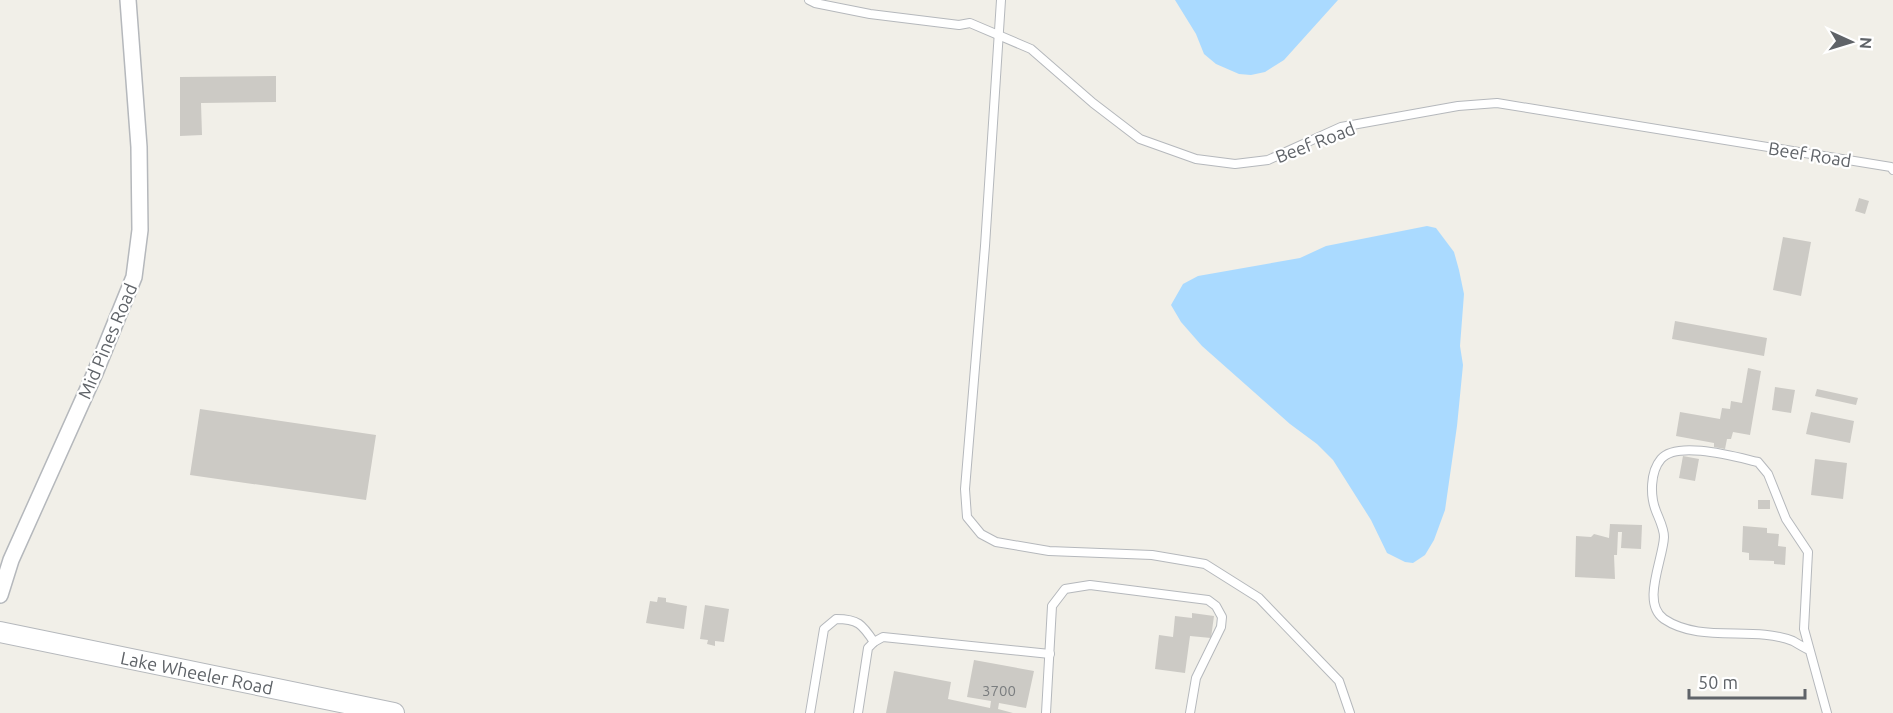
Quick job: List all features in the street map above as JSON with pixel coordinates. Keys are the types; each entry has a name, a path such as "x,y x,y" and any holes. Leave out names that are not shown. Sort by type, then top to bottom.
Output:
{"street":[{"name":"Mid Pines Road","path":"0,595 11,560 95,373 134,277 140,230 139,147 132,1"},
{"name":"Lake Wheeler Road","path":"0,632 394,713"}],"lane":[{"name":"Beef Road","path":"808,0 870,14 959,25 970,23 999,34 1030,49 1093,103 1140,139 1196,159 1235,164 1268,160 1341,128 1458,106 1497,103 1891,167 1893,170"},
{"path":"1001,0 985,246 965,489 967,517 981,534 996,543 1049,551 1152,555 1205,564 1259,598 1275,614 1339,681 1350,713"},
{"path":"1809,650 1792,641 1774,637 1679,627 1661,617 1653,600 1655,579 1663,552 1664,533 1654,508 1652,492 1654,472 1661,458 1674,451 1693,450 1758,462 1768,474 1786,519 1808,552 1804,629 1827,713"},
{"path":"1047,713 1052,606 1065,589 1090,585 1208,600 1216,606 1222,617 1221,627 1196,678 1190,713"},
{"path":"810,713 824,629 836,619 852,619 865,629 874,642"},
{"path":"858,713 868,648 883,637 1050,654"}],"water":[{"path":"1175,0 1338,0 1284,60 1265,72 1251,75 1239,74 1216,64 1204,54 1196,34"},
{"path":"1427,226 1436,228 1454,252 1459,270 1464,294 1460,346 1463,365 1445,510 1434,540 1425,555 1413,563 1405,562 1387,553 1371,520 1333,460 1202,346 1181,322 1171,305 1183,284 1198,276 1300,258 1326,246"}],"building":[{"path":"276,76 276,102 201,103 202,135 180,136 180,77"},
{"path":"1859,198 1869,201 1865,214 1855,211"},
{"path":"1783,237 1811,242 1801,296 1773,290"},
{"path":"1675,321 1767,338 1764,356 1672,339"},
{"path":"1748,368 1761,371 1750,435 1733,432 1731,439 1727,439 1725,449 1714,447 1714,443 1676,436 1680,412 1720,419 1722,408 1730,409 1731,401 1742,403"},
{"path":"1775,387 1795,390 1791,413 1772,410"},
{"path":"1817,389 1858,398 1856,405 1815,396"},
{"path":"200,409 376,435 366,500 190,475"},
{"path":"1811,412 1854,421 1850,443 1806,434"},
{"path":"1683,456 1699,459 1695,481 1679,478"},
{"path":"1815,459 1847,463 1843,499 1811,495"},
{"path":"1758,500 1770,500 1770,509 1758,509"},
{"path":"1610,524 1642,525 1641,549 1621,548 1622,532 1618,532 1617,555 1614,555 1615,579 1575,577 1576,536 1591,537 1594,534 1609,538"},
{"path":"1743,526 1767,528 1767,533 1779,534 1778,546 1786,547 1785,565 1774,564 1774,561 1749,560 1749,553 1742,552"},
{"path":"658,597 666,598 666,602 687,606 684,629 646,623 650,601 657,602"},
{"path":"705,605 729,609 724,642 715,641 715,646 707,644 708,640 700,639"},
{"path":"1192,613 1214,616 1211,638 1190,636 1185,673 1155,669 1159,635 1173,637 1175,616 1192,618"},
{"path":"974,660 1034,671 1026,708 999,703 998,709 1013,713 886,713 894,671 951,682 948,699 990,708 991,701 967,697"}]}
